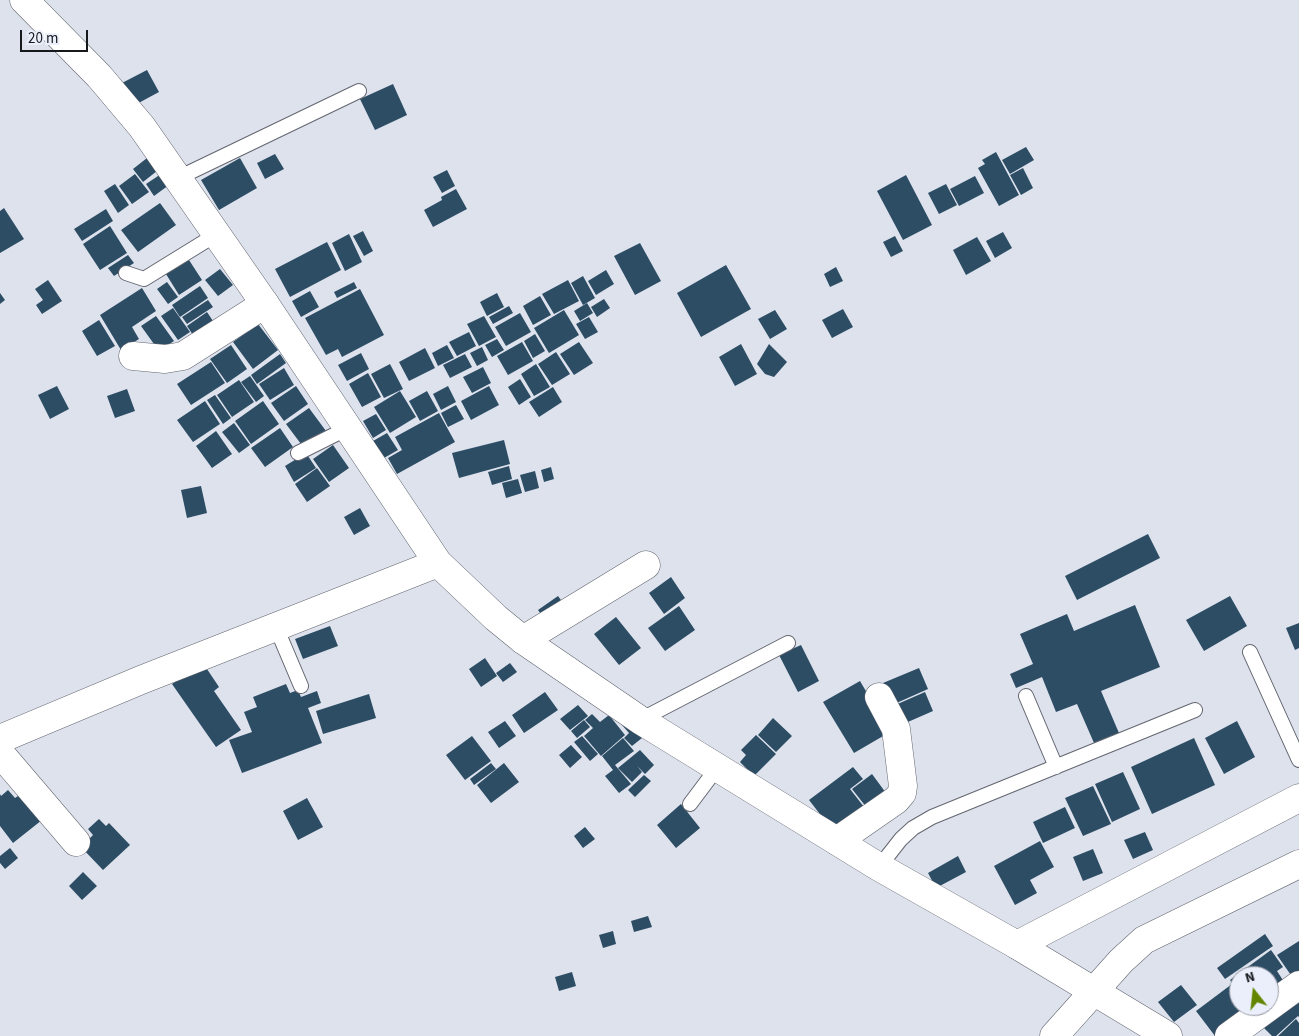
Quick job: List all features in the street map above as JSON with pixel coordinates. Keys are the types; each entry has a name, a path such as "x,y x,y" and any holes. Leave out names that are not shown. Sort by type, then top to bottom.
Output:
{"street":[{"path":"24,0 99,76 142,127 265,304 438,563 523,640 640,720 717,768 879,867 1018,945 1168,1036"},
{"path":"133,356 165,359 183,356 265,304"},
{"path":"0,739 141,680 438,563"},
{"path":"523,640 646,565"},
{"path":"837,841 896,800 902,793 903,786 896,729 879,697"},
{"path":"0,753 76,842"},
{"path":"1018,945 1299,798"},
{"path":"1054,1036 1121,961 1144,940 1299,864"},
{"path":"1229,1036 1299,985"}],"lane":[{"path":"178,178 359,91"},
{"path":"126,273 144,279 217,234"},
{"path":"298,453 348,428"},
{"path":"276,627 301,686"},
{"path":"640,720 788,643"},
{"path":"1250,652 1299,760"},
{"path":"1026,696 1056,767"},
{"path":"879,867 900,839 913,828 932,817 1195,710"},
{"path":"690,804 717,768"}],"building":[{"path":"147,70 159,92 133,106 122,83"},
{"path":"393,84 407,115 375,130 360,99"},
{"path":"1026,147 1034,160 1010,174 1002,160"},
{"path":"996,152 1019,195 999,206 978,168 985,164 982,160"},
{"path":"275,154 284,169 265,179 257,163"},
{"path":"147,158 157,171 143,182 133,169"},
{"path":"240,158 257,188 219,210 201,180"},
{"path":"1023,168 1033,188 1021,195 1010,175"},
{"path":"447,170 455,186 442,193 433,177"},
{"path":"135,174 149,192 132,204 119,186"},
{"path":"161,174 169,185 154,196 146,184"},
{"path":"906,175 932,225 903,240 877,191"},
{"path":"975,176 984,193 959,206 950,189"},
{"path":"115,184 129,205 118,213 104,191"},
{"path":"946,184 957,205 939,214 928,193"},
{"path":"456,189 467,209 433,227 424,210 442,200 441,197"},
{"path":"160,203 176,225 138,252 121,230"},
{"path":"4,208 24,239 0,253 0,211"},
{"path":"106,209 113,221 82,241 74,229"},
{"path":"110,226 127,253 100,270 83,244"},
{"path":"363,231 373,251 364,256 353,236"},
{"path":"1003,232 1012,248 995,258 986,241"},
{"path":"349,234 362,262 345,271 332,243"},
{"path":"895,236 903,251 891,257 883,242"},
{"path":"977,237 991,261 966,275 953,250"},
{"path":"327,242 341,270 290,297 275,269"},
{"path":"640,243 661,281 635,295 614,256"},
{"path":"128,255 134,263 114,276 108,268"},
{"path":"189,260 202,280 179,295 166,274"},
{"path":"726,265 751,309 701,337 677,293"},
{"path":"836,267 843,281 830,287 824,274"},
{"path":"220,269 233,285 218,296 205,280"},
{"path":"606,270 614,284 596,295 588,281"},
{"path":"583,276 595,298 583,305 571,283"},
{"path":"48,280 62,301 42,314 36,305 43,300 35,289"},
{"path":"568,280 579,301 554,314 542,294"},
{"path":"167,282 178,297 168,304 157,289"},
{"path":"354,282 357,288 337,298 334,292"},
{"path":"200,286 208,298 180,317 172,305"},
{"path":"142,288 156,311 132,327 139,339 121,350 100,315"},
{"path":"360,289 384,335 342,357 338,349 326,355 305,318"},
{"path":"310,291 319,307 301,317 292,301"},
{"path":"0,293 5,300 0,304"},
{"path":"497,293 504,307 487,316 480,302"},
{"path":"540,296 551,315 533,325 523,306"},
{"path":"604,299 610,308 597,317 591,307"},
{"path":"208,300 213,307 187,324 182,317"},
{"path":"587,303 593,313 580,321 574,311"},
{"path":"509,306 513,313 493,324 489,317"},
{"path":"173,308 190,332 178,340 161,316"},
{"path":"843,309 853,327 832,338 822,320"},
{"path":"564,310 579,335 549,353 534,328"},
{"path":"775,310 787,329 770,339 758,319"},
{"path":"207,312 215,324 195,338 187,326"},
{"path":"520,313 531,332 506,346 495,327"},
{"path":"156,316 174,341 159,351 141,326"},
{"path":"484,316 496,337 479,346 467,324"},
{"path":"589,317 598,332 585,339 576,324"},
{"path":"99,320 115,346 97,356 82,331"},
{"path":"258,324 278,350 253,369 233,342"},
{"path":"469,332 476,346 457,356 449,342"},
{"path":"535,334 545,351 533,358 524,341"},
{"path":"497,339 504,350 492,357 485,345"},
{"path":"522,342 533,361 508,375 497,356"},
{"path":"579,342 593,363 574,375 560,354"},
{"path":"741,344 757,374 735,386 719,357"},
{"path":"769,344 787,362 774,377 765,374 757,364"},
{"path":"231,345 247,369 227,383 210,359"},
{"path":"447,345 454,358 438,366 432,353"},
{"path":"482,347 488,360 477,366 470,353"},
{"path":"425,348 435,368 409,381 399,362"},
{"path":"556,352 570,374 552,385 538,364"},
{"path":"361,353 369,369 347,381 338,365"},
{"path":"280,354 286,363 257,384 251,375"},
{"path":"465,354 472,367 450,378 443,365"},
{"path":"211,362 225,383 191,405 177,384"},
{"path":"390,364 403,389 384,398 371,374"},
{"path":"536,364 550,387 534,396 521,374"},
{"path":"483,367 491,383 472,393 463,377"},
{"path":"284,368 294,385 270,400 259,384"},
{"path":"368,373 381,397 362,407 349,384"},
{"path":"250,376 264,396 256,402 241,382"},
{"path":"520,379 531,397 519,405 508,387"},
{"path":"239,380 254,402 232,417 217,395"},
{"path":"57,386 69,409 50,419 38,395"},
{"path":"296,386 308,404 284,421 271,403"},
{"path":"448,386 456,402 441,410 433,394"},
{"path":"489,386 499,405 471,420 461,401"},
{"path":"553,387 562,402 539,417 529,402"},
{"path":"127,389 135,411 115,418 107,396"},
{"path":"400,391 416,417 390,433 374,407"},
{"path":"427,391 438,411 420,421 409,401"},
{"path":"215,395 231,418 223,424 207,400"},
{"path":"205,401 220,424 193,442 177,420"},
{"path":"263,401 279,424 251,444 235,421"},
{"path":"456,405 464,419 448,427 441,413"},
{"path":"309,408 326,431 304,448 286,424"},
{"path":"439,413 455,442 397,474 388,458 402,450 395,437"},
{"path":"376,414 386,430 373,438 363,421"},
{"path":"234,423 250,445 239,453 222,432"},
{"path":"280,428 293,447 265,467 251,448"},
{"path":"216,431 232,454 212,468 196,446"},
{"path":"387,433 398,450 384,458 373,441"},
{"path":"504,440 510,464 459,478 452,453"},
{"path":"333,445 349,468 329,482 313,459"},
{"path":"306,453 316,468 294,482 285,466"},
{"path":"509,466 512,479 492,485 488,472"},
{"path":"551,467 554,479 544,482 541,470"},
{"path":"317,468 330,486 307,502 295,484"},
{"path":"535,471 539,488 525,492 520,475"},
{"path":"518,479 522,493 506,498 502,483"},
{"path":"201,486 207,513 187,518 181,490"},
{"path":"360,508 370,526 354,535 344,517"},
{"path":"1148,534 1160,558 1077,600 1065,576"},
{"path":"671,577 685,598 664,614 649,593"},
{"path":"558,596 566,607 545,620 538,610"},
{"path":"1230,596 1247,626 1204,651 1186,620"},
{"path":"1135,605 1160,667 1101,691 1119,733 1094,743 1077,704 1056,712 1042,677 1016,688 1010,674 1033,664 1020,634 1067,614 1074,631"},
{"path":"679,606 695,630 665,651 648,628"},
{"path":"616,617 641,648 619,665 594,634"},
{"path":"1299,623 1299,648 1295,650 1286,628"},
{"path":"330,626 338,646 303,659 295,639"},
{"path":"801,645 819,681 798,692 779,655"},
{"path":"485,658 497,676 481,687 469,669"},
{"path":"203,663 219,687 214,691 241,730 216,747 172,684"},
{"path":"510,663 517,672 503,682 496,673"},
{"path":"919,668 928,689 892,705 883,683"},
{"path":"860,681 890,732 854,753 823,702"},
{"path":"286,684 290,693 298,690 301,697 317,691 321,703 308,708 322,743 242,773 229,740 252,732 244,712 257,707 253,697"},
{"path":"545,692 558,710 524,733 512,715"},
{"path":"925,692 933,711 901,725 893,706"},
{"path":"369,694 376,718 323,734 316,711"},
{"path":"578,705 588,716 570,730 560,719"},
{"path":"620,712 642,738 632,746 624,738 629,733 614,716"},
{"path":"592,714 600,722 609,715 625,735 601,756 584,736 593,728 585,720"},
{"path":"773,718 792,736 776,752 758,735"},
{"path":"584,720 590,727 577,738 571,731"},
{"path":"505,721 516,736 499,748 488,732"},
{"path":"1237,721 1255,757 1224,774 1205,738"},
{"path":"756,735 776,754 754,776 740,762 746,755 741,750"},
{"path":"472,736 491,761 465,780 446,755"},
{"path":"582,736 598,754 590,761 574,742"},
{"path":"623,738 634,751 615,765 631,784 619,793 605,776 613,770 602,756"},
{"path":"1194,738 1215,785 1152,814 1131,767"},
{"path":"571,745 582,757 570,768 559,755"},
{"path":"640,750 654,765 645,774 637,766 642,772 632,782 618,768"},
{"path":"491,763 496,769 474,785 470,779"},
{"path":"504,763 519,782 491,803 477,785"},
{"path":"853,767 863,779 850,789 868,812 837,836 809,800"},
{"path":"1123,772 1140,809 1112,822 1095,784"},
{"path":"872,774 886,793 867,808 852,789"},
{"path":"644,775 651,781 635,797 628,790"},
{"path":"1093,786 1111,824 1083,836 1065,798"},
{"path":"8,790 15,798 21,794 42,820 13,843 0,826 0,794 1,796"},
{"path":"307,798 323,827 298,840 283,811"},
{"path":"681,804 700,828 676,848 657,825"},
{"path":"1065,807 1075,828 1043,843 1033,822"},
{"path":"99,819 106,826 109,823 130,845 103,870 81,847 93,835 88,829"},
{"path":"585,827 595,839 583,848 574,836"},
{"path":"1145,832 1153,850 1133,859 1124,840"},
{"path":"1040,841 1054,867 1030,880 1037,893 1015,905 994,866"},
{"path":"10,848 18,858 5,869 0,863 0,856"},
{"path":"1093,849 1103,873 1083,881 1073,857"},
{"path":"958,856 966,872 936,888 928,873"},
{"path":"83,872 97,886 82,900 69,886"},
{"path":"648,916 652,927 634,932 631,921"},
{"path":"613,931 616,944 603,948 599,935"},
{"path":"1265,934 1273,946 1244,966 1229,966 1229,976 1225,979 1217,968"},
{"path":"1299,941 1299,978 1295,981 1277,955"},
{"path":"1271,950 1283,967 1279,970 1279,966 1249,966"},
{"path":"572,972 576,986 559,991 555,977"},
{"path":"1279,974 1288,988 1279,994"},
{"path":"1181,985 1197,1005 1174,1022 1158,1002"},
{"path":"1229,986 1229,1016 1237,1016 1215,1036 1196,1011"},
{"path":"1299,995 1299,1017 1276,1036 1272,1036 1264,1028 1279,1016"},
{"path":"1296,1019 1299,1023 1299,1036 1278,1036"}]}
